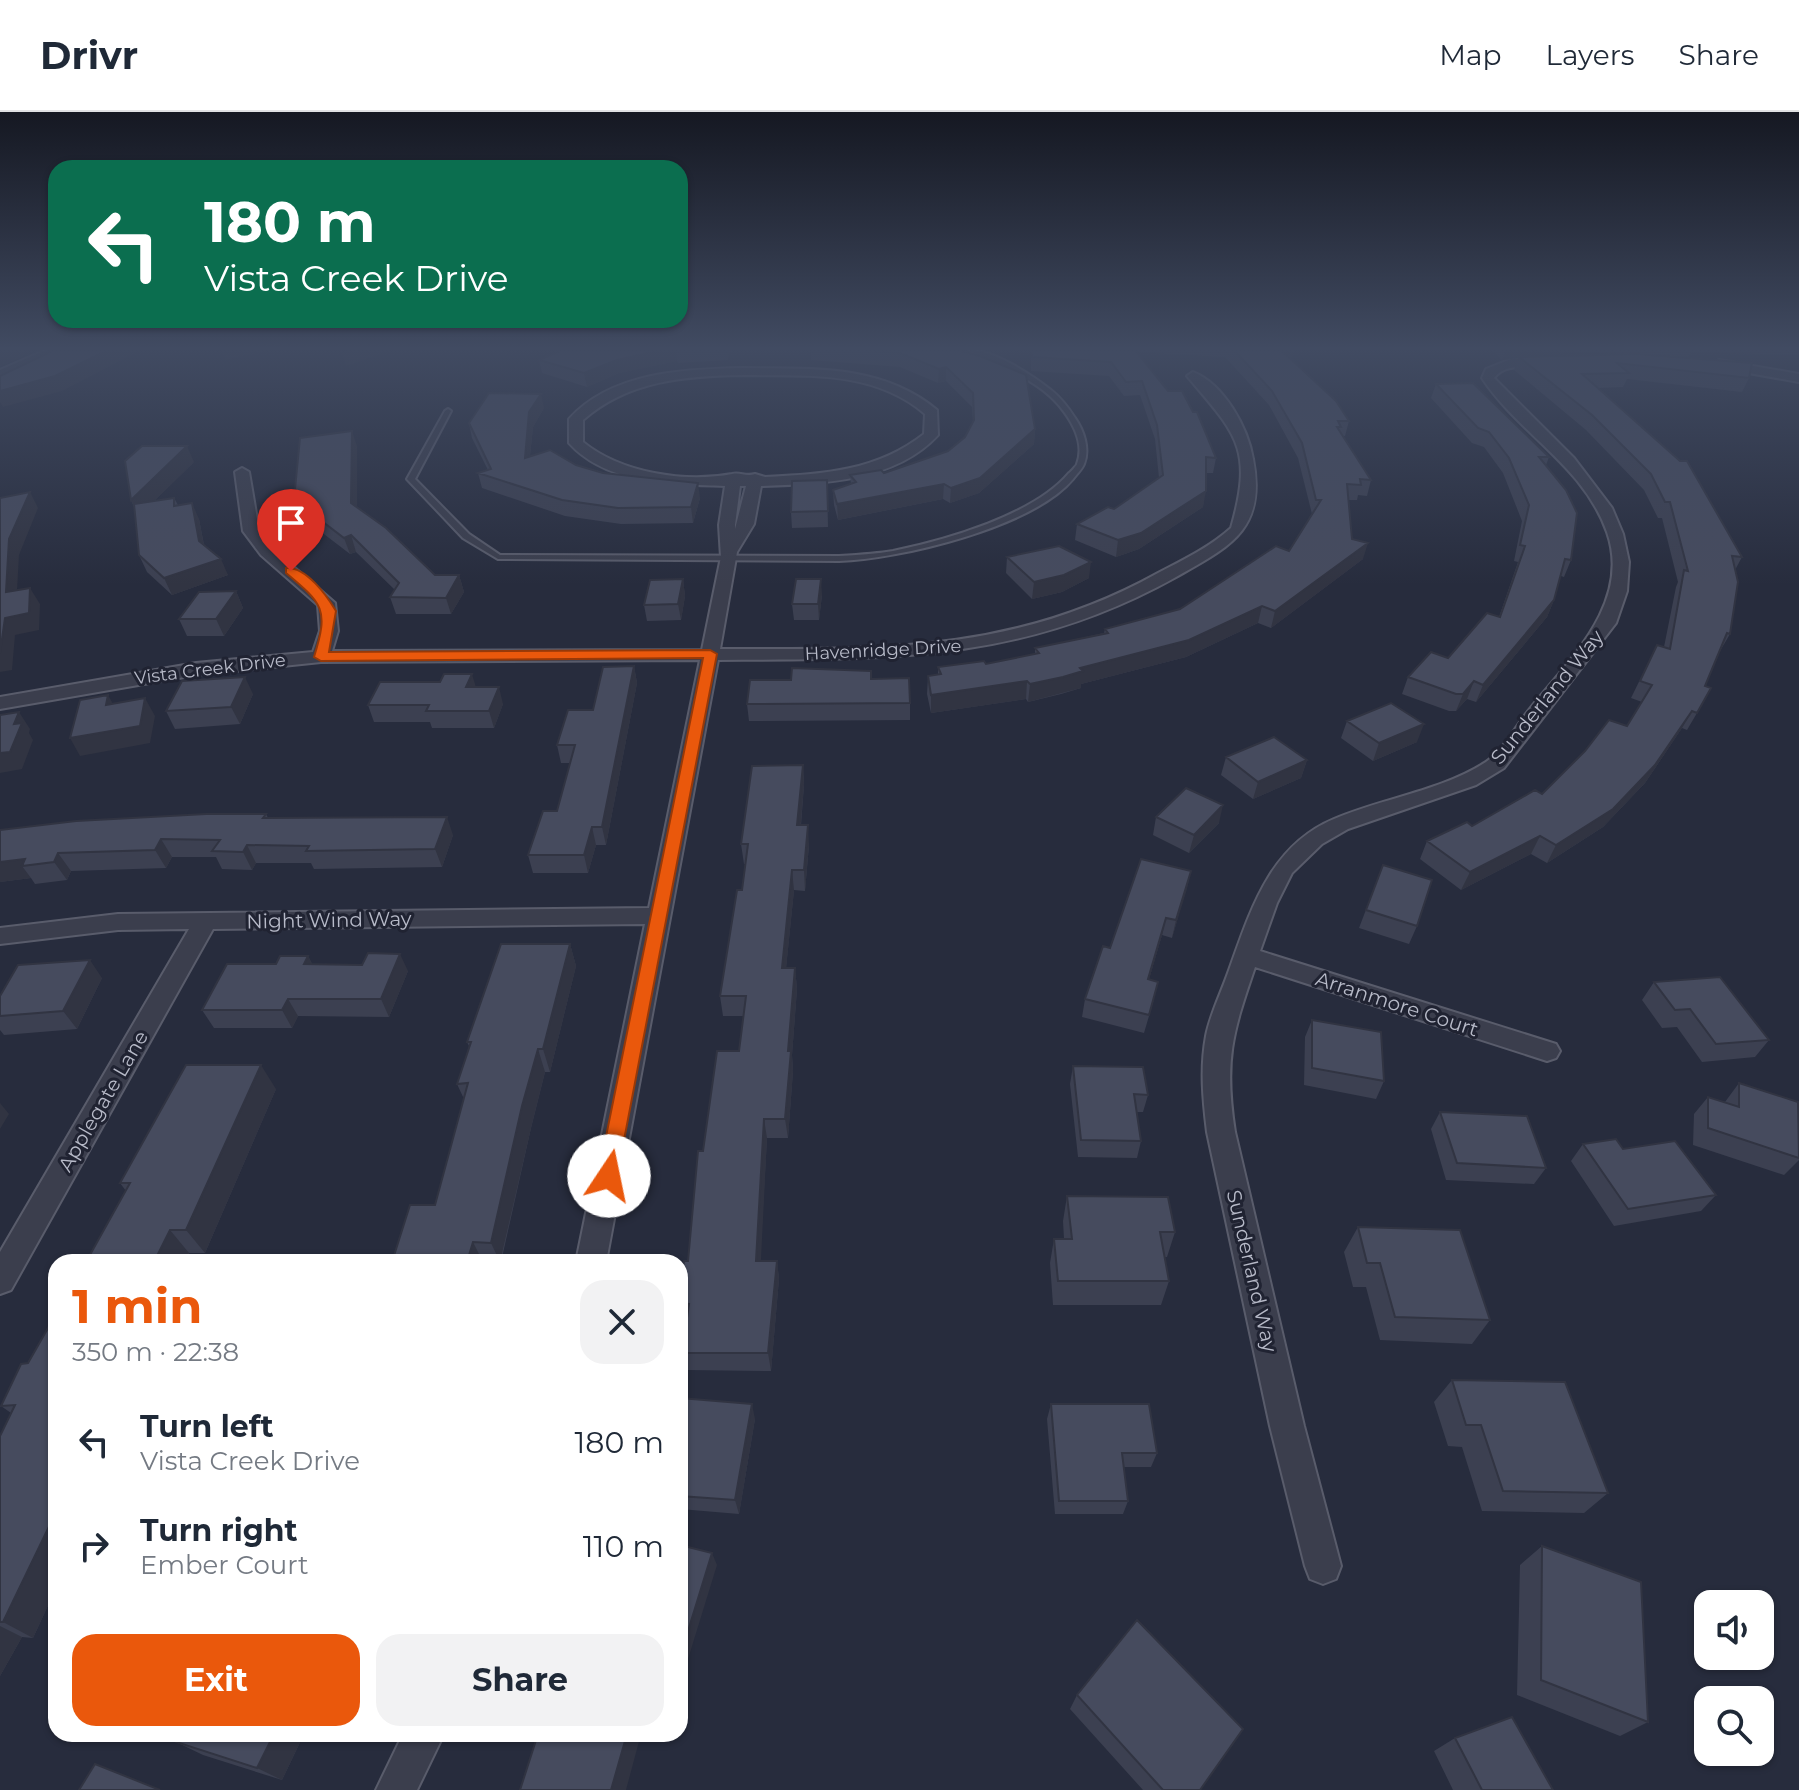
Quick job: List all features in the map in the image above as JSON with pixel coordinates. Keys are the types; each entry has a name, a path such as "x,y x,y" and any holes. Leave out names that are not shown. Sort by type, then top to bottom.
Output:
{"street":[{"path":"576,428 576,443 605,465 657,477 734,478 856,473 904,457 931,435 931,428"},
{"name":"Havenridge Drive","path":"710,654 883,654 960,647 1043,631 1096,613 1132,596 1229,538 1239,526 1250,482 1246,453 1235,428"},
{"name":"Sunderland Way","path":"1323,1566 1287,1426 1217,1106 1219,1035 1275,882 1302,848 1350,820 1489,770 1512,747 1607,623 1617,597 1621,565 1608,513 1568,458 1538,428"},
{"path":"242,472 246,517 251,531 267,552 326,603 330,620 321,657"},
{"path":"593,1254 730,553 727,525 734,478"},
{"path":"730,553 746,524 755,478"},
{"name":"Vista Creek Drive","path":"0,703 181,671 321,657 710,654"},
{"name":"Night Wind Way","path":"0,936 118,922 660,916"},
{"name":"Applegate Lane","path":"0,1280 206,921"},
{"name":"Arranmore Court","path":"1247,956 1547,1051"},
{"path":"396,1790 420,1742"}],"lane":[{"path":"439,428 411,479 466,536 498,557 730,553 870,557 998,522 1044,501 1077,475 1086,451 1079,428"}],"building":[{"path":"472,428 528,428 525,458 550,450 576,465 603,473 698,483 691,507 618,508 562,500 478,473 491,469"},
{"path":"970,428 1035,429 980,478 951,488 944,484 837,504 833,490 856,482 850,475 881,470 884,473 948,451 965,437"},
{"path":"1157,428 1204,428 1216,458 1206,457 1206,491 1141,533 1118,540 1077,524 1108,507 1114,509 1163,475"},
{"path":"1294,428 1338,428 1371,480 1360,479 1361,485 1347,484 1352,539 1368,543 1275,611 1262,606 1189,640 1080,668 1083,671 1063,677 1030,684 1027,681 931,695 928,676 941,674 938,667 984,661 986,664 1039,653 1035,648 1108,633 1105,629 1180,609 1276,546 1289,551 1321,500 1316,500 1302,443"},
{"path":"1479,428 1520,428 1549,457 1539,457 1566,490 1577,513 1571,560 1565,559 1554,600 1483,685 1474,681 1463,694 1456,694 1408,677 1431,652 1448,658 1487,613 1500,617 1525,546 1520,545 1529,505 1509,458 1489,432"},
{"path":"1605,428 1643,428 1680,461 1687,461 1742,557 1732,556 1738,582 1730,634 1727,633 1705,686 1711,688 1697,713 1692,711 1655,765 1613,809 1556,845 1540,836 1470,872 1427,841 1467,822 1472,826 1535,790 1542,794 1585,751 1609,720 1627,726 1652,685 1640,681 1657,645 1670,649 1684,570 1688,571 1670,502 1665,502 1651,474"},
{"path":"352,431 351,503 386,528 435,575 459,575 446,598 390,597 399,583 351,535 344,538 310,512 295,489 300,438"},
{"path":"142,446 187,446 131,500 125,461"},
{"path":"827,480 828,511 791,512 792,481"},
{"path":"30,492 9,539 6,592 30,588 29,613 5,618 0,653 0,498"},
{"path":"174,498 174,506 192,503 199,541 221,559 164,578 139,555 134,504"},
{"path":"1059,546 1091,562 1064,575 1034,582 1007,557"},
{"path":"683,579 678,604 644,605 650,580"},
{"path":"796,579 821,579 818,604 792,604"},
{"path":"236,591 216,619 179,619 199,592"},
{"path":"634,666 602,827 592,827 584,855 528,855 543,811 557,811 575,745 557,745 568,710 593,710 603,667"},
{"path":"792,668 871,671 871,679 909,678 910,703 747,704 750,680 791,680"},
{"path":"444,674 472,674 466,687 499,687 489,711 426,711 429,705 368,705 380,682 440,682"},
{"path":"245,677 231,707 166,711 182,681"},
{"path":"108,695 106,705 145,698 140,726 70,738 80,700"},
{"path":"1391,703 1424,724 1379,743 1347,721"},
{"path":"19,712 14,724 22,723 10,752 0,753 0,715"},
{"path":"1274,737 1307,760 1258,782 1226,757"},
{"path":"803,765 797,825 808,825 804,870 792,870 782,968 795,968 785,1119 764,1119 756,1261 777,1261 768,1353 688,1353 688,1261 698,1151 703,1151 717,1051 739,1051 746,996 720,996 737,890 742,890 748,844 741,844 752,766"},
{"path":"1186,788 1223,805 1194,835 1156,817"},
{"path":"266,814 263,818 447,817 435,849 306,851 309,846 247,845 243,852 212,851 220,840 161,839 155,850 58,853 54,862 22,866 25,859 0,862 0,830 76,821"},
{"path":"1141,859 1191,871 1176,920 1166,918 1148,979 1158,982 1149,1015 1085,999 1103,946 1110,948"},
{"path":"1383,865 1432,880 1417,926 1366,910"},
{"path":"501,944 570,944 543,1049 538,1049 522,1106 491,1243 473,1242 469,1254 395,1254 410,1205 435,1205 468,1083 457,1084 471,1042 467,1042"},
{"path":"368,953 400,954 381,999 288,999 282,1010 202,1010 227,964 276,964 280,956 308,956 304,964 362,965"},
{"path":"90,960 63,1011 0,1016 0,996 18,965"},
{"path":"1720,977 1769,1040 1716,1044 1690,1009 1675,1010 1654,982"},
{"path":"1312,1020 1381,1032 1384,1081 1312,1068"},
{"path":"186,1065 261,1065 186,1230 170,1230 158,1254 90,1254 130,1183 120,1183"},
{"path":"1073,1066 1143,1067 1148,1095 1134,1094 1141,1141 1081,1140"},
{"path":"1739,1083 1798,1102 1799,1158 1708,1128 1708,1097 1739,1107"},
{"path":"1440,1112 1527,1116 1546,1168 1457,1163"},
{"path":"1616,1139 1623,1149 1675,1141 1716,1195 1628,1209 1583,1144"},
{"path":"1067,1196 1168,1197 1175,1232 1160,1232 1169,1281 1058,1281 1054,1239 1072,1239"},
{"path":"1358,1227 1460,1230 1490,1320 1395,1317 1380,1263 1367,1263"},
{"path":"48,1328 48,1529 3,1622 0,1622 0,1436 15,1405 1,1406 21,1364 28,1363"},
{"path":"1452,1380 1565,1382 1608,1493 1503,1491 1481,1425 1466,1425"},
{"path":"688,1399 752,1404 735,1500 688,1497"},
{"path":"1051,1404 1149,1404 1157,1453 1122,1453 1128,1501 1059,1501"},
{"path":"1542,1546 1641,1582 1648,1722 1541,1680"},
{"path":"688,1547 712,1553 688,1631"},
{"path":"1137,1620 1243,1729 1200,1790 1163,1790 1077,1695"},
{"path":"1512,1717 1553,1790 1482,1790 1455,1738"},
{"path":"176,1742 270,1742 257,1768"},
{"path":"535,1742 625,1742 611,1790 520,1790"},
{"path":"95,1764 160,1790 79,1790"}],"route":[{"path":"291,571 321,596 330,611 329,631 321,657 710,654 609,1176"}]}
